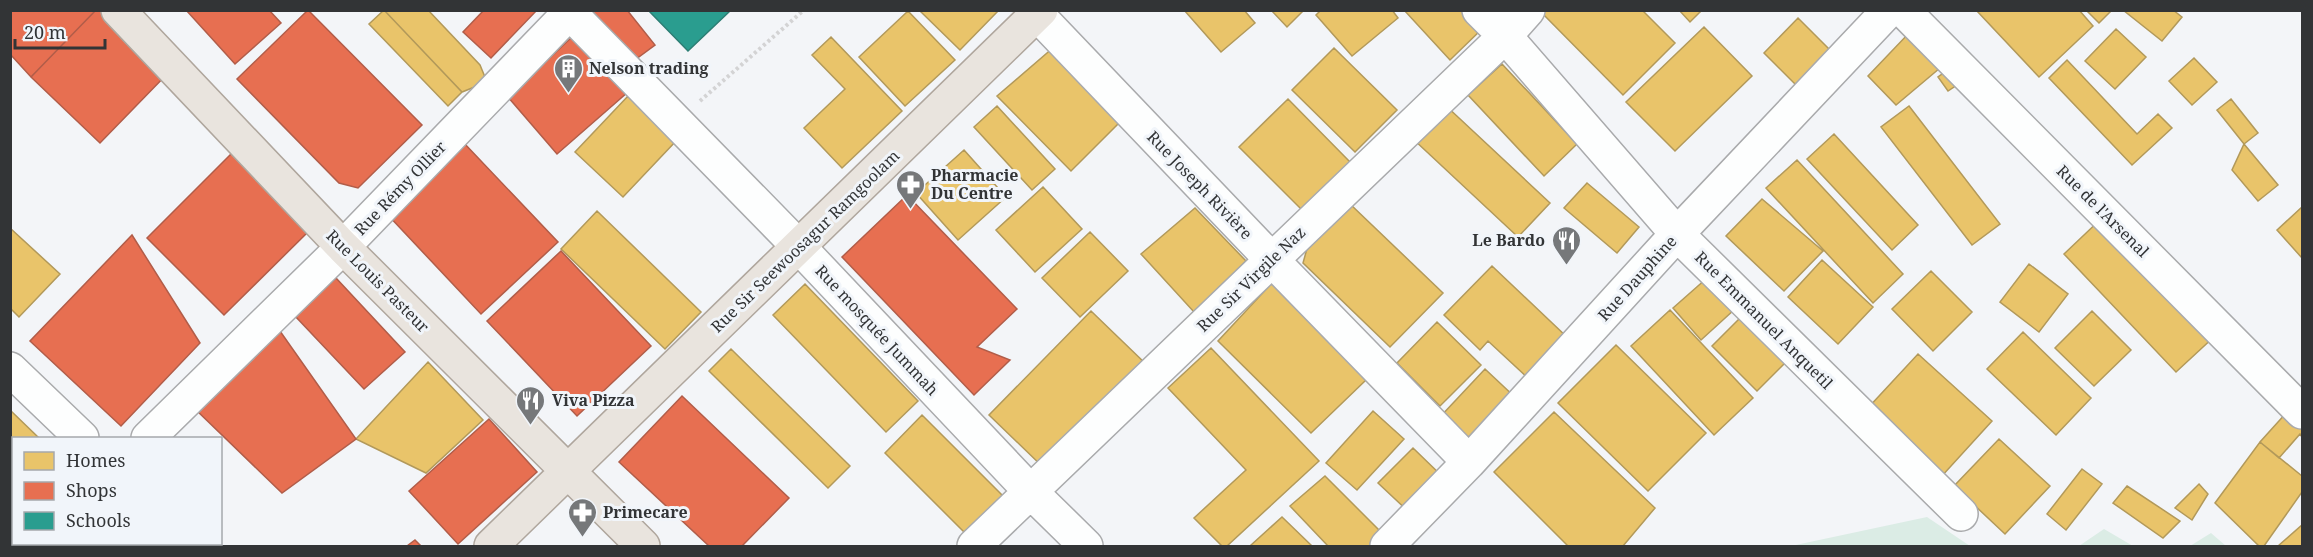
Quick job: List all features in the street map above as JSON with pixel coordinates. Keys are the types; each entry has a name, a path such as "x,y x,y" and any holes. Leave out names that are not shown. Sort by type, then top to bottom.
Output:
{"main road":[{"name":"Rue Louis Pasteur","path":"118,10 343,247 643,546"},
{"name":"Rue Sir Seewoosagur Ramgoolam","path":"491,546 800,248 1037,12"}],"street":[{"name":"Rue Emmanuel Anquetil","path":"1479,10 1505,36 1677,234 1961,514"},
{"name":"Rue Sir Virgile Naz","path":"974,546 1505,36 1528,10"},
{"name":"Rue Dauphine","path":"1387,546 1469,462 1677,234 1889,10"},
{"name":"Rue de l'Arsenal","path":"1903,10 2302,412"},
{"name":"Rue Rémy Ollier","path":"149,437 343,247 570,11"},
{"name":"Rue mosquée Jummah","path":"570,11 800,248 1031,492 1086,546"},
{"name":"Rue Joseph Rivière","path":"1037,12 1271,260 1469,462"},
{"path":"10,369 81,437"}],"path":[{"path":"677,121 804,10"}],"shaded area":[{"path":"1927,517 1970,546 1791,546"},
{"path":"2104,529 2133,546 2079,546"},
{"path":"2211,533 2226,546 2190,546"}],"building: Homes":[{"path":"384,10 462,92 448,106 369,24"},
{"path":"384,10 428,10 480,65 487,82 462,92"},
{"path":"919,10 999,10 960,50"},
{"path":"1184,10 1244,10 1255,23 1221,52"},
{"path":"1271,10 1304,10 1287,27"},
{"path":"1321,10 1392,10 1398,18 1352,56 1316,15"},
{"path":"1404,10 1468,10 1484,27 1450,60"},
{"path":"1539,10 1642,10 1675,43 1623,95"},
{"path":"1679,10 1702,10 1690,22"},
{"path":"1976,10 2079,10 2093,26 2039,77"},
{"path":"2086,10 2112,10 2099,23"},
{"path":"2123,10 2173,10 2182,17 2162,41"},
{"path":"908,11 955,60 905,106 859,57"},
{"path":"1798,18 1836,56 1802,91 1764,53"},
{"path":"1704,27 1752,76 1675,151 1626,102"},
{"path":"2116,29 2146,57 2115,89 2085,61"},
{"path":"1909,33 1940,68 1896,105 1868,76"},
{"path":"831,37 902,111 842,168 804,128 845,89 812,55"},
{"path":"1054,47 1124,118 1071,171 997,96"},
{"path":"1334,48 1397,110 1355,152 1292,90"},
{"path":"2194,58 2217,82 2192,105 2169,81"},
{"path":"2067,60 2137,134 2158,114 2172,128 2132,165 2049,78"},
{"path":"1502,64 1577,144 1544,176 1468,95"},
{"path":"1953,66 1963,81 1948,91 1938,77"},
{"path":"628,96 676,141 623,197 575,152"},
{"path":"1288,99 1350,162 1302,210 1239,147"},
{"path":"2231,99 2258,133 2244,144 2217,110"},
{"path":"1444,104 1550,203 1518,237 1412,138"},
{"path":"997,106 1055,169 1032,190 974,127"},
{"path":"1909,106 2000,224 1972,245 1881,127"},
{"path":"1834,134 1918,225 1892,250 1807,159"},
{"path":"2244,144 2278,185 2258,201 2232,170"},
{"path":"964,150 1006,197 958,240 916,193"},
{"path":"1797,160 1903,274 1873,303 1766,188"},
{"path":"1587,183 1639,227 1617,253 1564,208"},
{"path":"1043,187 1082,229 1035,272 996,230"},
{"path":"1762,199 1823,251 1784,291 1726,236"},
{"path":"1349,203 1443,293 1390,347 1303,263 1308,245"},
{"path":"2302,207 2302,258 2277,230"},
{"path":"1195,208 1246,261 1194,312 1141,254"},
{"path":"597,211 701,312 665,349 561,249"},
{"path":"2104,216 2216,335 2176,372 2064,254"},
{"path":"10,228 60,274 19,317 10,308"},
{"path":"1090,232 1128,271 1080,317 1042,278"},
{"path":"1822,260 1873,307 1838,344 1788,297"},
{"path":"2029,264 2068,294 2039,332 2000,302"},
{"path":"1492,266 1569,339 1530,380 1488,341 1480,350 1444,315"},
{"path":"1931,271 1972,312 1933,351 1892,309"},
{"path":"1707,278 1735,309 1701,340 1673,308"},
{"path":"1272,283 1366,380 1311,433 1218,341"},
{"path":"805,284 918,401 886,432 773,315"},
{"path":"1670,310 1753,398 1714,435 1631,346"},
{"path":"1091,311 1148,366 1046,470 989,415"},
{"path":"2092,311 2131,350 2094,386 2055,348"},
{"path":"1745,313 1790,358 1757,391 1712,346"},
{"path":"1437,322 1481,365 1440,406 1397,363"},
{"path":"2023,332 2091,398 2056,435 1987,369"},
{"path":"1616,345 1706,433 1648,491 1558,403"},
{"path":"1211,348 1319,461 1227,546 1222,546 1194,518 1246,470 1168,388"},
{"path":"731,349 850,466 828,488 709,371"},
{"path":"1918,354 1992,421 1941,477 1867,409"},
{"path":"428,362 483,420 426,473 356,439"},
{"path":"1485,369 1518,400 1472,448 1440,417"},
{"path":"10,410 38,437 12,437 12,466 10,468"},
{"path":"1373,411 1404,439 1357,490 1326,463"},
{"path":"1554,412 1655,508 1623,546 1568,546 1494,472"},
{"path":"2287,412 2302,426 2302,437 2300,434 2279,458 2260,442"},
{"path":"922,415 1007,500 969,537 885,453"},
{"path":"1999,439 2050,486 2005,534 1954,486"},
{"path":"2260,442 2302,476 2302,492 2264,546 2259,546 2215,503"},
{"path":"1413,448 1445,479 1411,514 1378,483"},
{"path":"2082,469 2102,484 2066,530 2047,514"},
{"path":"1325,476 1385,536 1375,546 1328,546 1290,506"},
{"path":"2199,484 2208,494 2192,520 2175,508"},
{"path":"2127,486 2180,521 2163,538 2113,503"},
{"path":"1282,517 1312,546 1250,546"},
{"path":"2302,525 2302,546 2278,546"},
{"path":"77,545 177,546 79,546"}],"building: Shops":[{"path":"10,10 96,10 31,77 10,54"},
{"path":"96,10 106,10 169,72 100,143 31,77"},
{"path":"186,10 269,10 281,23 235,64"},
{"path":"308,10 422,125 358,188 339,183 237,79"},
{"path":"484,10 537,10 491,58 463,32"},
{"path":"590,10 627,10 655,45 628,65"},
{"name":"Nelson trading","path":"573,36 628,92 557,154 508,97"},
{"path":"463,142 558,242 481,314 387,214"},
{"path":"233,152 310,230 224,315 147,238"},
{"path":"907,195 1017,309 977,347 1010,360 974,395 842,257"},
{"path":"132,235 200,343 121,426 30,341"},
{"path":"561,251 651,346 577,416 487,321"},
{"path":"336,278 405,352 364,389 295,316"},
{"path":"275,324 356,439 282,493 194,408"},
{"path":"682,396 789,498 742,546 709,546 619,462"},
{"path":"489,419 537,472 458,544 409,491"},
{"path":"415,540 421,546 407,546"}],"building: Schools":[{"path":"648,10 731,10 688,51"}],"place":[{"name":"Nelson trading","path":"568,94"},
{"name":"Pharmacie Du Centre","path":"910,210"},
{"name":"Le Bardo","path":"1566,266"},
{"name":"Viva Pizza","path":"531,426"},
{"name":"Primecare","path":"582,538"}]}
